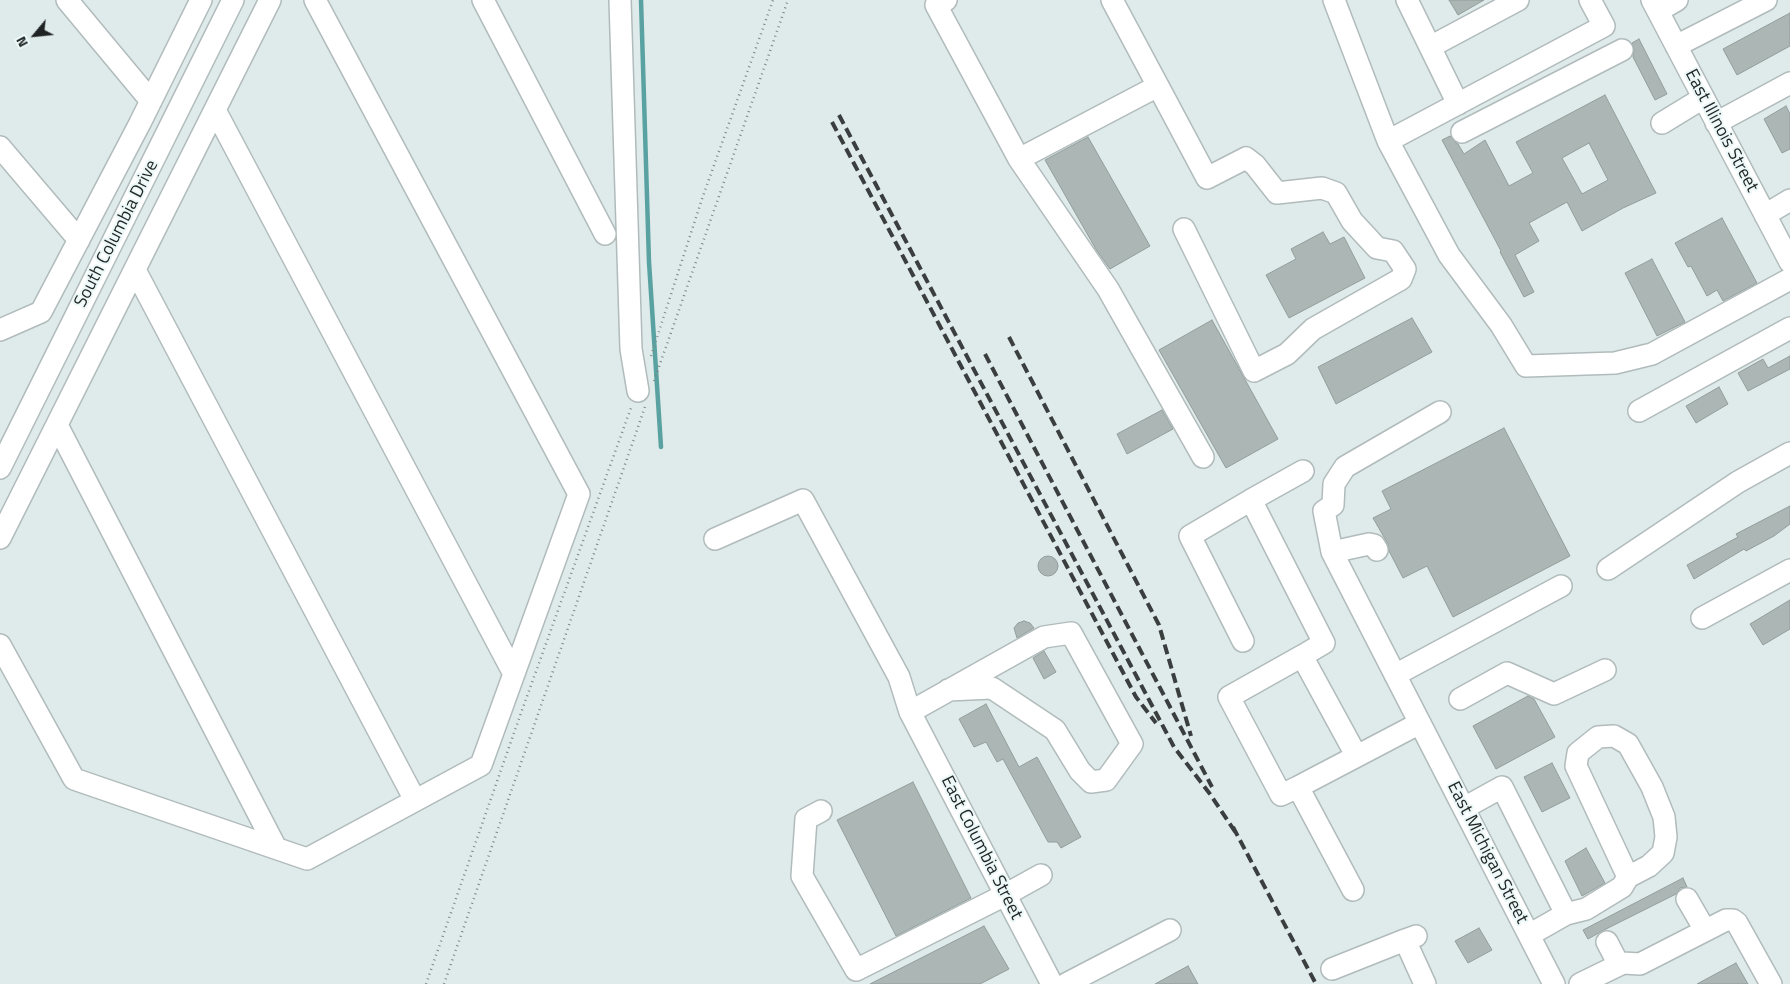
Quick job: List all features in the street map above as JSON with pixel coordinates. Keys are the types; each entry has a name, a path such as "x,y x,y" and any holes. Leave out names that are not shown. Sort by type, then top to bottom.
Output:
{"street":[{"path":"67,0 151,101"},
{"path":"0,330 41,312 151,101 201,0"},
{"name":"South Columbia Drive","path":"0,468 233,0"},
{"path":"0,538 270,0"},
{"path":"0,645 74,780 307,859 481,765 579,494 315,0"},
{"path":"483,0 605,234"},
{"path":"620,0 631,349 646,393"},
{"path":"946,0 936,5 1019,160 1108,289 1204,457"},
{"path":"1112,0 1207,178 1246,158 1255,165 1277,193 1322,188 1336,193 1352,221 1377,248 1393,251 1405,269 1401,279 1313,329 1287,354 1254,371 1184,229"},
{"path":"1334,0 1388,141 1449,255 1502,325 1526,366 1615,363 1652,354 1790,279"},
{"path":"1407,0 1458,104"},
{"path":"1430,47 1518,0"},
{"path":"1388,141 1604,26 1590,0"},
{"path":"1655,6 1677,0"},
{"path":"1676,46 1766,0"},
{"name":"East Illinois Street","path":"1655,6 1765,215 1787,250"},
{"path":"1462,132 1622,50"},
{"path":"1716,123 1790,83"},
{"path":"1019,160 1158,86"},
{"path":"1662,123 1703,98"},
{"path":"215,110 514,674"},
{"path":"0,148 79,240"},
{"path":"1765,215 1790,200"},
{"path":"135,270 415,800"},
{"path":"1639,411 1790,328"},
{"name":"East Michigan Street","path":"1440,412 1345,467 1334,484 1333,505 1324,511 1332,552 1554,984"},
{"path":"57,425 276,848"},
{"path":"1608,569 1738,482 1790,453"},
{"path":"1244,641 1190,536 1303,472"},
{"name":"East Columbia Street","path":"715,538 803,500 899,677 910,712 1052,984"},
{"path":"1251,500 1324,643 1229,697 1281,795 1420,723"},
{"path":"1332,552 1369,544 1374,545 1377,550"},
{"path":"1702,618 1790,570"},
{"path":"1396,675 1561,586"},
{"path":"910,712 948,690 1044,637 1071,633 1132,744 1106,780 1091,782 1080,771 1055,730 992,688 948,690"},
{"path":"1302,656 1356,755"},
{"path":"1460,698 1507,673 1554,694 1605,670"},
{"path":"1529,935 1566,914 1586,909 1622,887 1628,877 1649,866 1663,854 1666,837 1664,818 1652,787 1628,744 1614,736 1598,737 1578,753 1576,766 1628,877"},
{"path":"1298,787 1353,890"},
{"path":"1464,808 1502,787 1566,914"},
{"path":"821,811 806,819 802,876 856,970 1041,875"},
{"path":"1688,899 1705,930"},
{"path":"1587,982 1623,963 1640,964 1726,920 1733,920 1737,923 1771,984"},
{"path":"1066,984 1170,930"},
{"path":"1332,969 1411,938 1425,984"},
{"path":"1607,942 1619,965"}],"path":[{"path":"650,356 702,199 772,0"},
{"path":"444,984 646,393 788,0"},
{"path":"426,984 525,703 646,393"}],"building":[{"path":"1449,0 1484,0 1458,15"},
{"path":"1790,13 1790,46 1737,75 1723,49"},
{"path":"1639,39 1667,94 1655,100 1633,57 1632,43"},
{"path":"1605,95 1656,193 1623,208 1582,231 1567,202 1529,223 1539,241 1515,255 1534,292 1524,297 1442,140 1450,136 1464,154 1485,140 1509,186 1533,173 1516,142","holes":["1589,143 1608,180 1582,194 1562,158"]},
{"path":"1786,106 1790,114 1790,149 1782,153 1764,119"},
{"path":"1088,137 1150,246 1110,269 1097,251 1045,160"},
{"path":"1722,218 1757,283 1723,301 1717,290 1707,296 1691,266 1688,267 1675,243"},
{"path":"1323,232 1330,244 1344,237 1365,278 1289,318 1266,275 1296,259 1291,249"},
{"path":"1652,259 1685,322 1657,336 1625,273"},
{"path":"1412,318 1432,352 1336,404 1318,367"},
{"path":"1212,320 1278,439 1226,468 1159,350"},
{"path":"1790,356 1790,369 1748,391 1738,373 1763,359 1768,368"},
{"path":"1719,387 1728,404 1696,423 1686,406"},
{"path":"1162,410 1173,429 1127,454 1117,434"},
{"path":"1504,428 1570,556 1453,617 1427,566 1403,578 1389,551 1388,544 1373,518 1391,509 1382,491"},
{"path":"1790,506 1790,524 1774,536 1746,551 1744,549 1694,579 1687,565 1738,537 1736,534"},
{"path":"1044,556 1052,556 1058,562 1058,570 1052,576 1044,576 1038,570 1038,562"},
{"path":"1790,600 1790,629 1763,645 1750,624"},
{"path":"1024,621 1030,623 1034,628 1017,638 1014,628 1018,623"},
{"path":"1044,651 1056,672 1044,679 1033,658"},
{"path":"1528,696 1534,699 1555,737 1496,769 1473,726"},
{"path":"986,704 1019,767 1037,757 1081,837 1061,848 1057,842 1048,842 1003,759 997,762 986,742 974,747 959,719"},
{"path":"1552,763 1570,798 1542,812 1524,777"},
{"path":"913,782 971,898 896,936 837,820"},
{"path":"1586,848 1605,883 1582,896 1565,861"},
{"path":"1683,878 1687,887 1680,888 1676,894 1588,939 1583,930"},
{"path":"984,926 1009,969 980,984 870,984"},
{"path":"1479,928 1492,950 1468,963 1455,941"},
{"path":"1736,963 1748,984 1697,984"},
{"path":"1188,966 1198,984 1155,984"}],"waterway":[{"path":"641,0 649,262 661,447"}],"railway":[{"path":"839,115 1174,747 1210,794 1236,833"},
{"path":"832,122 1136,697 1156,723"},
{"path":"1009,337 1159,625 1191,736"},
{"path":"985,354 1212,787"},
{"path":"1233,827 1316,984"}]}
